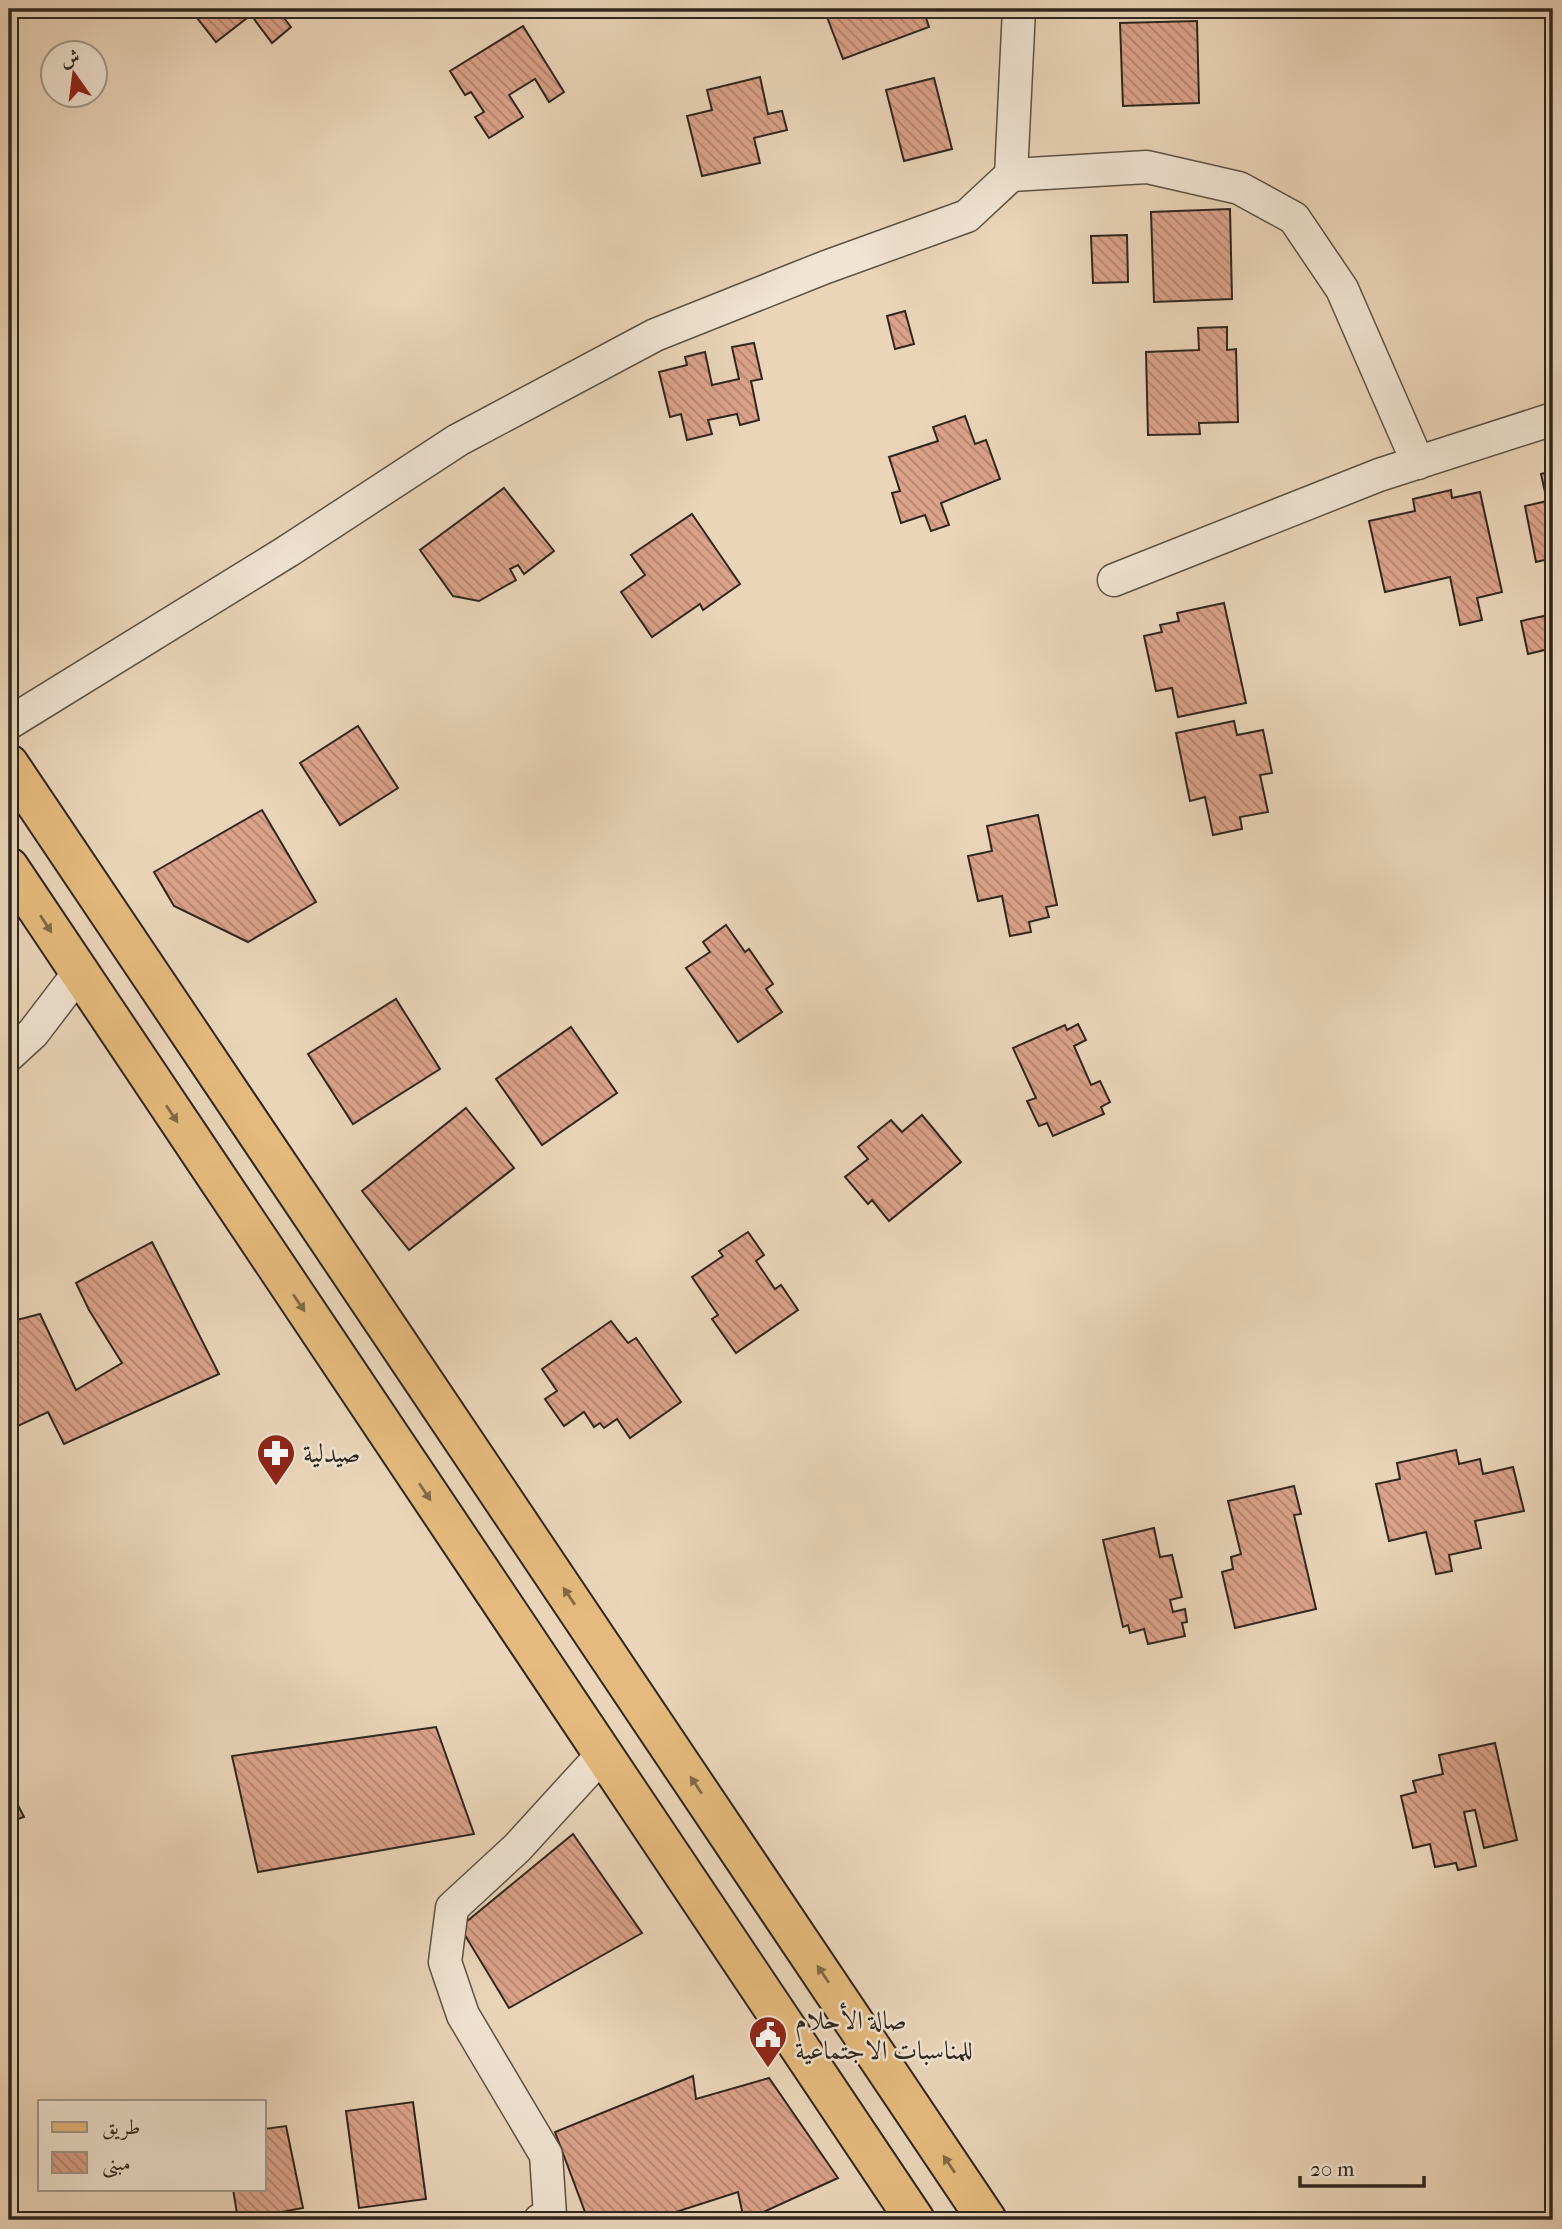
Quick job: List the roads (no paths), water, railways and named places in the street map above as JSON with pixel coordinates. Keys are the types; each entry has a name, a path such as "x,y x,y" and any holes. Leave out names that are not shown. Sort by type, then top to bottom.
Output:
{"main road":[{"path":"9,764 987,2220"},
{"path":"9,867 78,974 915,2220"}],"street":[{"path":"1011,175 1019,9"},
{"path":"9,723 288,551 458,440 655,335 826,267 967,216 1011,175 1147,167 1239,188 1294,218 1342,289 1418,463"},
{"path":"1114,579 1379,475 1553,419"},
{"path":"9,1055 33,1033 78,974"},
{"path":"540,2220 550,2215 545,2155 463,2015 445,1962 452,1908 517,1848 602,1755"}],"place":[{"name":"صيدلية","path":"276,1487"},
{"name":"صالة الأحلام للمناسبات الاجتماعية","path":"768,2069"}]}
